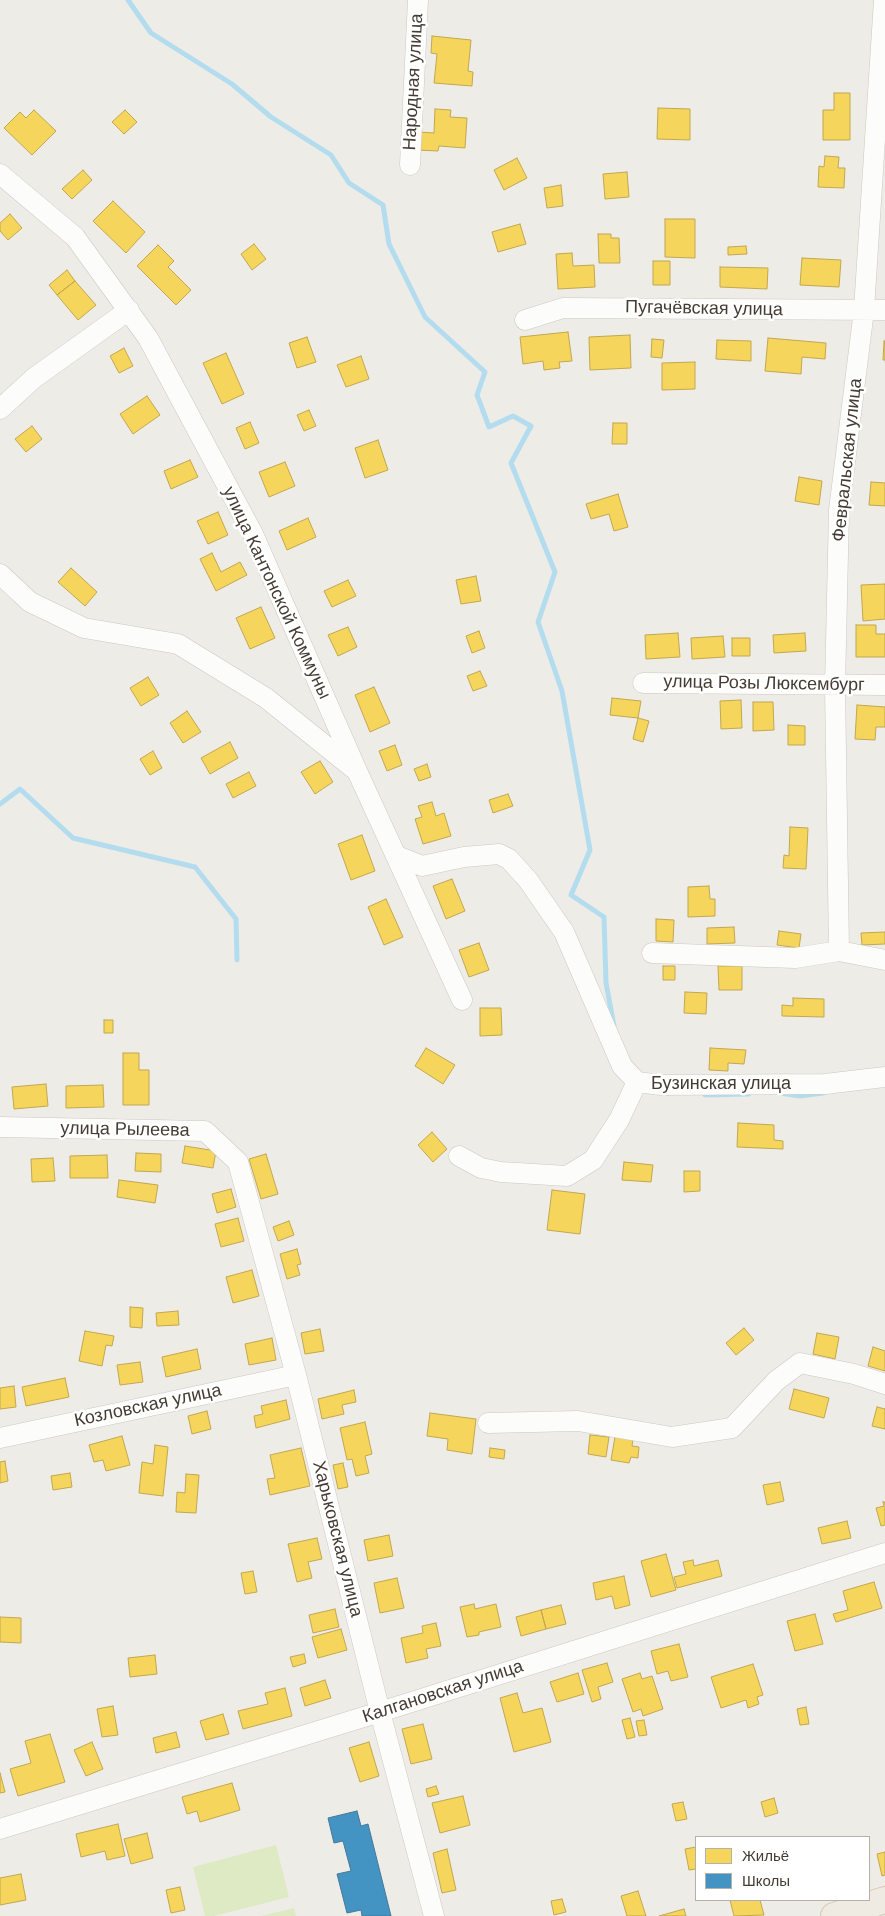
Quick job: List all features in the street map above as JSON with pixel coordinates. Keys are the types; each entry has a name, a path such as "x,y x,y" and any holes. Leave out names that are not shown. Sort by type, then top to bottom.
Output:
{"main road":[{"path":"834,1916 885,1900"}],"street":[{"name":"Народная улица","path":"410,165 418,0"},
{"name":"Февральская улица","path":"839,951 835,686 839,510 864,310 884,0"},
{"name":"улица Кантонской Коммуны","path":"0,174 75,238 130,310 148,338 253,534 357,771 462,1000"},
{"name":"Пугачёвская улица","path":"524,320 563,308 885,310"},
{"path":"0,409 34,378 130,310"},
{"path":"0,574 30,602 84,628 178,644 266,698 357,771"},
{"name":"улица Розы Люксембург","path":"643,683 885,685"},
{"path":"397,856 422,866 464,857 499,854 509,858 528,880 564,932 622,1066 637,1082"},
{"path":"652,953 795,958 839,951 885,960"},
{"name":"Бузинская улица","path":"459,1156 481,1168 501,1172 567,1176 593,1160 619,1120 637,1082 661,1085 825,1084 885,1077"},
{"name":"улица Рылеева","path":"0,1127 205,1131 238,1162"},
{"name":"Харьковская улица","path":"238,1162 296,1375 380,1712 434,1916"},
{"path":"488,1423 578,1421 672,1437 732,1428 776,1381 800,1363 854,1374 885,1384"},
{"name":"Козловская улица","path":"0,1438 296,1375"},
{"name":"Калгановская улица","path":"0,1828 380,1712 885,1553"}],"green space":[{"path":"276,1845 289,1897 214,1916 205,1916 193,1867"},
{"path":"294,1908 296,1916 261,1916"}],"building: Жильё":[{"path":"432,36 471,40 468,71 473,72 472,86 434,83 437,54 431,53"},
{"path":"834,93 850,93 850,140 823,140 823,110 834,110"},
{"path":"658,108 690,109 690,140 657,139"},
{"path":"435,109 451,110 450,117 467,118 465,148 439,146 438,151 417,150 418,132 434,133"},
{"path":"34,110 56,131 32,155 4,128 20,112 26,118"},
{"path":"125,110 137,122 124,134 112,122"},
{"path":"825,156 839,157 838,168 845,168 844,188 818,187 819,166 824,167"},
{"path":"517,158 527,178 504,190 494,170"},
{"path":"83,170 92,180 72,199 62,189"},
{"path":"627,172 629,197 605,199 603,174"},
{"path":"561,185 563,206 547,208 544,188"},
{"path":"113,201 145,232 126,253 93,221"},
{"path":"10,214 22,228 8,240 0,231 0,223"},
{"path":"665,219 695,219 695,258 665,257"},
{"path":"520,224 526,244 498,252 492,232"},
{"path":"598,234 611,234 611,238 619,238 620,263 599,263"},
{"path":"254,244 266,259 252,270 241,254"},
{"path":"158,245 174,261 168,267 191,290 176,305 137,266"},
{"path":"746,246 747,254 728,255 728,247"},
{"path":"572,253 573,266 594,265 595,287 558,289 556,254"},
{"path":"802,258 841,260 839,287 800,285"},
{"path":"653,261 670,261 670,285 653,285"},
{"path":"720,267 768,268 767,289 720,287"},
{"path":"67,270 75,281 57,295 49,285"},
{"path":"75,281 96,305 78,320 57,295"},
{"path":"568,332 572,361 559,362 560,368 544,370 543,361 523,364 520,337"},
{"path":"630,335 631,368 590,370 589,337"},
{"path":"307,337 316,362 297,368 289,343"},
{"path":"768,338 826,343 825,359 802,357 801,374 765,371"},
{"path":"652,339 664,340 662,358 651,357"},
{"path":"717,340 751,341 751,361 716,359"},
{"path":"884,341 885,360 883,360"},
{"path":"124,348 133,366 119,373 110,356"},
{"path":"226,353 244,394 222,404 203,363"},
{"path":"361,356 369,379 346,387 337,365"},
{"path":"695,362 695,389 662,390 662,363"},
{"path":"147,396 160,415 133,434 120,414"},
{"path":"309,410 316,426 304,431 297,415"},
{"path":"250,422 259,443 245,449 236,428"},
{"path":"613,423 627,423 627,444 612,444"},
{"path":"32,426 42,439 26,452 15,439"},
{"path":"378,440 388,470 365,478 355,448"},
{"path":"190,460 198,477 171,489 164,471"},
{"path":"285,462 295,486 269,497 259,472"},
{"path":"799,477 822,481 819,505 795,501"},
{"path":"871,482 885,483 885,506 869,505"},
{"path":"618,494 628,527 614,531 609,514 591,519 586,504"},
{"path":"218,512 228,535 208,544 197,521"},
{"path":"308,518 316,537 287,550 279,531"},
{"path":"212,553 221,572 240,562 247,575 216,591 200,559"},
{"path":"71,568 97,592 85,606 58,582"},
{"path":"476,576 481,601 461,604 456,580"},
{"path":"348,580 356,596 332,607 324,591"},
{"path":"885,584 885,619 863,621 861,585"},
{"path":"261,607 275,638 250,649 236,618"},
{"path":"856,625 876,625 876,634 885,634 885,657 856,657"},
{"path":"348,627 357,647 338,656 328,635"},
{"path":"479,631 485,648 472,653 466,636"},
{"path":"678,633 680,657 646,659 645,635"},
{"path":"805,633 806,651 774,653 773,635"},
{"path":"723,636 725,657 692,659 691,638"},
{"path":"732,638 750,638 750,656 732,656"},
{"path":"480,671 487,686 473,691 467,676"},
{"path":"148,677 159,695 141,706 130,688"},
{"path":"374,687 390,723 370,732 355,695"},
{"path":"612,698 641,701 638,718 610,715"},
{"path":"741,700 742,728 721,729 720,701"},
{"path":"753,702 773,702 774,730 753,731"},
{"path":"857,705 885,707 885,727 876,727 875,740 855,739"},
{"path":"187,711 201,732 183,743 170,723"},
{"path":"638,718 649,721 643,742 633,739"},
{"path":"788,725 805,726 805,745 788,745"},
{"path":"230,742 238,758 210,774 201,758"},
{"path":"395,745 402,765 387,771 379,751"},
{"path":"153,751 162,768 150,775 140,759"},
{"path":"320,761 333,782 315,794 301,772"},
{"path":"427,764 431,777 419,781 414,769"},
{"path":"249,772 256,786 233,798 226,784"},
{"path":"508,794 513,806 493,813 489,800"},
{"path":"432,802 436,816 444,813 451,836 423,844 415,819 422,817 418,806"},
{"path":"790,827 808,828 806,869 783,868 784,855 789,856"},
{"path":"362,835 375,871 351,880 338,844"},
{"path":"452,879 465,911 446,919 433,886"},
{"path":"709,886 710,899 715,899 715,916 688,917 688,887"},
{"path":"386,899 403,937 384,945 368,907"},
{"path":"656,919 674,920 673,942 656,941"},
{"path":"734,927 735,943 707,944 707,928"},
{"path":"779,931 801,934 799,948 777,945"},
{"path":"885,932 885,944 862,945 861,933"},
{"path":"479,943 489,970 469,977 459,950"},
{"path":"663,966 675,966 675,980 663,980"},
{"path":"718,966 742,966 742,990 719,990"},
{"path":"685,992 707,993 706,1014 684,1013"},
{"path":"793,998 824,999 824,1017 782,1016 782,1005 793,1006"},
{"path":"480,1008 501,1008 502,1035 480,1036"},
{"path":"104,1020 113,1020 113,1033 104,1033"},
{"path":"426,1048 455,1065 443,1084 415,1066"},
{"path":"710,1048 746,1050 744,1064 728,1063 728,1071 709,1070"},
{"path":"123,1053 139,1053 139,1070 149,1070 149,1105 123,1105"},
{"path":"46,1084 48,1106 14,1109 12,1087"},
{"path":"103,1085 104,1107 66,1108 66,1086"},
{"path":"738,1123 774,1125 774,1140 783,1141 783,1149 737,1147"},
{"path":"432,1132 447,1149 433,1162 418,1145"},
{"path":"185,1146 216,1151 213,1168 182,1163"},
{"path":"136,1153 161,1154 161,1172 135,1171"},
{"path":"266,1154 278,1194 261,1199 249,1159"},
{"path":"107,1155 108,1178 70,1178 70,1156"},
{"path":"53,1158 55,1181 32,1182 31,1159"},
{"path":"624,1162 653,1165 651,1182 622,1180"},
{"path":"684,1171 700,1171 700,1191 684,1192"},
{"path":"119,1180 158,1185 155,1203 117,1197"},
{"path":"231,1189 236,1207 217,1213 212,1194"},
{"path":"552,1190 585,1194 580,1234 547,1230"},
{"path":"238,1218 244,1241 221,1247 215,1224"},
{"path":"289,1221 294,1235 278,1241 273,1227"},
{"path":"297,1249 301,1264 297,1265 300,1275 287,1279 280,1254"},
{"path":"252,1270 259,1296 233,1303 226,1277"},
{"path":"130,1307 143,1308 142,1328 130,1327"},
{"path":"178,1311 179,1325 157,1326 156,1313"},
{"path":"744,1328 754,1340 736,1355 726,1343"},
{"path":"320,1329 324,1351 305,1354 301,1333"},
{"path":"85,1331 114,1336 112,1346 106,1345 102,1366 79,1361"},
{"path":"817,1333 839,1337 835,1359 813,1354"},
{"path":"272,1338 276,1360 249,1365 245,1344"},
{"path":"873,1347 885,1351 885,1371 868,1366"},
{"path":"197,1349 201,1369 166,1377 162,1357"},
{"path":"140,1362 143,1382 120,1385 117,1365"},
{"path":"65,1378 69,1397 26,1406 22,1387"},
{"path":"14,1386 16,1407 0,1409 0,1388"},
{"path":"794,1389 829,1398 824,1418 789,1409"},
{"path":"354,1390 356,1402 342,1405 344,1414 322,1419 318,1399"},
{"path":"286,1400 290,1419 256,1428 254,1416 263,1414 261,1406"},
{"path":"877,1407 885,1409 885,1429 872,1426"},
{"path":"207,1411 211,1429 192,1434 188,1416"},
{"path":"430,1413 476,1419 472,1454 447,1450 448,1439 427,1436"},
{"path":"365,1422 372,1454 365,1456 369,1473 356,1476 352,1459 347,1460 340,1428"},
{"path":"590,1435 609,1437 606,1457 588,1454"},
{"path":"122,1436 130,1465 106,1471 103,1460 94,1462 89,1445"},
{"path":"615,1437 633,1439 632,1446 639,1447 638,1458 631,1457 629,1463 611,1460"},
{"path":"155,1445 168,1447 163,1496 139,1493 142,1462 153,1464"},
{"path":"301,1448 310,1486 270,1495 267,1479 275,1478 270,1455"},
{"path":"490,1448 505,1450 504,1459 489,1457"},
{"path":"5,1461 8,1481 0,1483 0,1462"},
{"path":"343,1463 348,1487 338,1489 333,1465"},
{"path":"70,1473 72,1487 53,1490 51,1476"},
{"path":"186,1474 199,1475 196,1513 176,1512 177,1492 185,1493"},
{"path":"780,1482 784,1501 767,1505 763,1485"},
{"path":"883,1502 885,1502 885,1525 881,1526 876,1508 884,1506"},
{"path":"847,1521 851,1538 822,1544 818,1528"},
{"path":"389,1535 393,1556 368,1561 364,1540"},
{"path":"317,1538 322,1559 308,1562 312,1578 297,1582 288,1544"},
{"path":"666,1554 676,1590 651,1597 641,1561"},
{"path":"693,1560 694,1566 718,1560 722,1576 677,1588 674,1577 686,1574 683,1562"},
{"path":"253,1571 257,1592 245,1594 241,1573"},
{"path":"624,1576 630,1605 615,1609 612,1596 596,1600 593,1583"},
{"path":"397,1578 404,1608 380,1613 374,1583"},
{"path":"874,1582 882,1608 836,1622 833,1614 848,1610 843,1591"},
{"path":"474,1604 475,1609 496,1604 501,1627 467,1637 460,1607"},
{"path":"561,1605 566,1624 546,1629 541,1610"},
{"path":"335,1609 339,1627 313,1633 309,1615"},
{"path":"541,1610 546,1629 521,1636 516,1617"},
{"path":"815,1614 823,1644 795,1651 787,1621"},
{"path":"0,1617 21,1618 21,1643 0,1642"},
{"path":"436,1623 441,1646 426,1649 428,1658 406,1663 401,1638 423,1633 422,1626"},
{"path":"341,1629 347,1650 318,1658 312,1637"},
{"path":"679,1644 688,1677 671,1681 668,1671 657,1674 651,1651"},
{"path":"304,1654 306,1663 293,1667 290,1657"},
{"path":"155,1655 157,1674 130,1677 128,1658"},
{"path":"607,1663 613,1682 598,1687 601,1699 592,1702 582,1670"},
{"path":"753,1664 763,1695 757,1697 759,1704 748,1708 746,1700 721,1708 711,1677"},
{"path":"578,1673 584,1694 557,1702 550,1682"},
{"path":"640,1673 642,1679 652,1676 663,1709 643,1716 641,1709 633,1712 622,1679"},
{"path":"325,1680 331,1698 305,1706 300,1688"},
{"path":"285,1688 292,1716 243,1729 238,1711 268,1704 265,1693"},
{"path":"517,1693 523,1713 542,1708 551,1742 514,1752 500,1698"},
{"path":"113,1706 118,1735 102,1737 97,1709"},
{"path":"806,1707 809,1724 800,1725 797,1709"},
{"path":"223,1714 229,1734 206,1740 200,1721"},
{"path":"630,1718 635,1737 627,1739 622,1720"},
{"path":"644,1720 647,1735 639,1736 636,1721"},
{"path":"423,1724 432,1759 411,1764 402,1729"},
{"path":"176,1732 180,1747 156,1753 153,1738"},
{"path":"50,1734 65,1782 18,1796 10,1769 31,1763 25,1741"},
{"path":"92,1742 103,1769 86,1776 74,1750"},
{"path":"369,1742 379,1776 360,1782 349,1748"},
{"path":"0,1773 5,1792 0,1793"},
{"path":"232,1783 240,1810 200,1822 197,1811 187,1814 182,1797"},
{"path":"436,1786 439,1794 428,1797 426,1789"},
{"path":"463,1796 470,1825 440,1833 432,1803"},
{"path":"774,1798 778,1813 765,1817 761,1802"},
{"path":"683,1802 687,1819 676,1821 672,1804"},
{"path":"118,1824 125,1856 107,1860 105,1851 81,1857 76,1834"},
{"path":"147,1833 153,1858 131,1864 124,1839"},
{"path":"695,1847 695,1869 689,1870 685,1849"},
{"path":"447,1849 456,1890 442,1893 433,1853"},
{"path":"885,1852 885,1875 882,1876 877,1854"},
{"path":"21,1874 26,1900 0,1905 0,1878"},
{"path":"180,1887 185,1910 171,1913 166,1890"},
{"path":"638,1891 646,1916 627,1916 621,1896"},
{"path":"562,1899 566,1912 554,1915 551,1901"},
{"path":"730,1901 760,1901 764,1915 734,1916"},
{"path":"684,1909 686,1916 659,1916"}],"building: Школы":[{"path":"357,1811 361,1826 368,1824 391,1916 362,1916 361,1910 347,1913 337,1874 351,1871 343,1841 334,1843 328,1818"}],"waterway":[{"path":"128,0 151,33 232,84 271,117 331,155 349,183 383,205 389,244 425,317 485,372 477,395 489,427 513,416 531,426 511,463 555,572 538,622 562,691 590,850 571,895 604,917 606,983 614,1026"},
{"path":"0,804 20,789 73,838 195,867 236,919 237,960"},
{"path":"780,1093 800,1096 823,1093"},
{"path":"705,1095 749,1094"}]}
